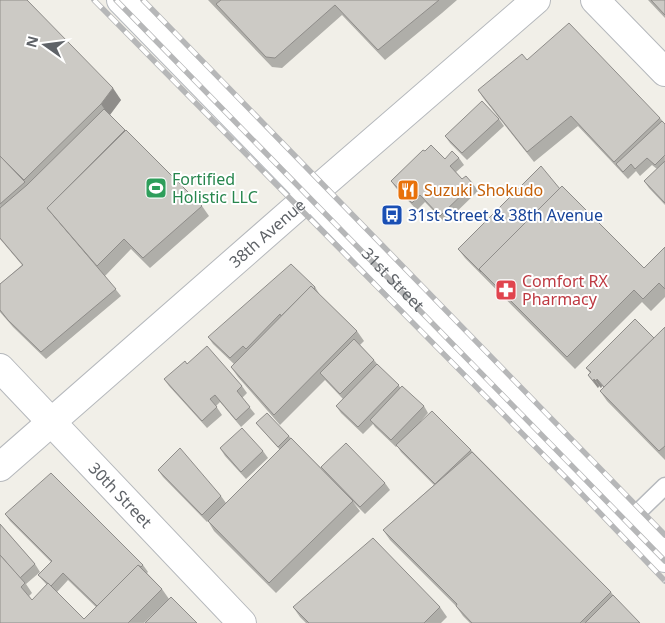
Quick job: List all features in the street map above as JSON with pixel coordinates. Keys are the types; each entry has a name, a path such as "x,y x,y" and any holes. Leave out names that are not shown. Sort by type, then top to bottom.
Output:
{"street":[{"name":"31st Street","path":"121,0 665,558"},
{"name":"38th Avenue","path":"0,467 311,194 536,0"},
{"path":"595,0 665,72"},
{"name":"30th Street","path":"0,368 242,623"}],"lane":[{"path":"629,521 665,486"}],"building":[{"path":"0,0 27,0 113,88 101,104 24,180 0,156"},
{"path":"221,0 439,0 378,50 335,5 275,58 266,57 216,4"},
{"path":"651,0 665,0 665,15"},
{"path":"569,23 660,118 614,162 571,116 527,152 478,90 522,54 527,60"},
{"path":"482,101 499,119 462,153 445,136"},
{"path":"104,109 125,130 47,208 116,289 41,352 0,310 0,284 23,265 0,238 0,208 27,185"},
{"path":"662,121 665,124 665,155 655,165 647,158 635,169 631,164 623,172 616,164"},
{"path":"126,130 202,206 143,258 124,239 97,266 47,208"},
{"path":"431,145 445,159 452,151 459,158 450,166 462,179 466,176 473,184 440,216 420,195 412,203 391,181 423,150 425,151"},
{"path":"0,156 25,182 0,204"},
{"path":"665,161 665,203 644,181"},
{"path":"541,166 560,189 479,269 481,272 458,249"},
{"path":"562,186 644,268 665,247 665,289 659,283 643,299 634,290 567,357 479,269"},
{"path":"291,264 315,287 314,289 311,286 246,349 243,346 230,358 208,337"},
{"path":"311,286 357,331 274,415 231,367"},
{"path":"635,319 654,338 604,387 597,379 593,381 588,375 591,372 586,368"},
{"path":"665,327 665,446 659,451 600,391"},
{"path":"354,339 374,360 340,394 320,373"},
{"path":"207,346 242,386 237,391 250,407 236,420 215,395 210,399 217,407 202,421 164,379 185,361 187,364"},
{"path":"377,364 399,385 358,427 336,406"},
{"path":"402,386 424,406 391,440 370,420"},
{"path":"432,411 471,450 435,484 396,445"},
{"path":"267,413 289,436 278,447 256,423"},
{"path":"242,428 263,451 241,472 220,448"},
{"path":"291,438 353,501 269,583 208,521"},
{"path":"346,443 385,483 360,507 321,467"},
{"path":"180,448 221,496 202,515 158,470"},
{"path":"472,452 611,592 580,623 472,623 456,606 457,604 383,530"},
{"path":"51,473 143,565 141,567 138,565 97,606 63,573 51,586 38,575 52,561 5,514"},
{"path":"0,524 35,564 20,578 0,555"},
{"path":"373,538 440,607 424,623 309,623 293,607"},
{"path":"0,555 25,583 21,587 32,600 48,583 84,619 138,565 162,589 128,623 0,623"},
{"path":"613,595 640,623 585,623"},
{"path":"171,597 197,623 145,623"}],"railway":[{"path":"94,0 576,488 665,581"},
{"path":"116,0 665,561"},
{"path":"143,0 665,535"}],"place":[{"name":"Fortified Holistic LLC","path":"156,188"},
{"name":"Suzuki Shokudo","path":"408,190"},
{"name":"31st Street & 38th Avenue","path":"392,215"},
{"name":"Comfort RX Pharmacy","path":"506,290"}]}
